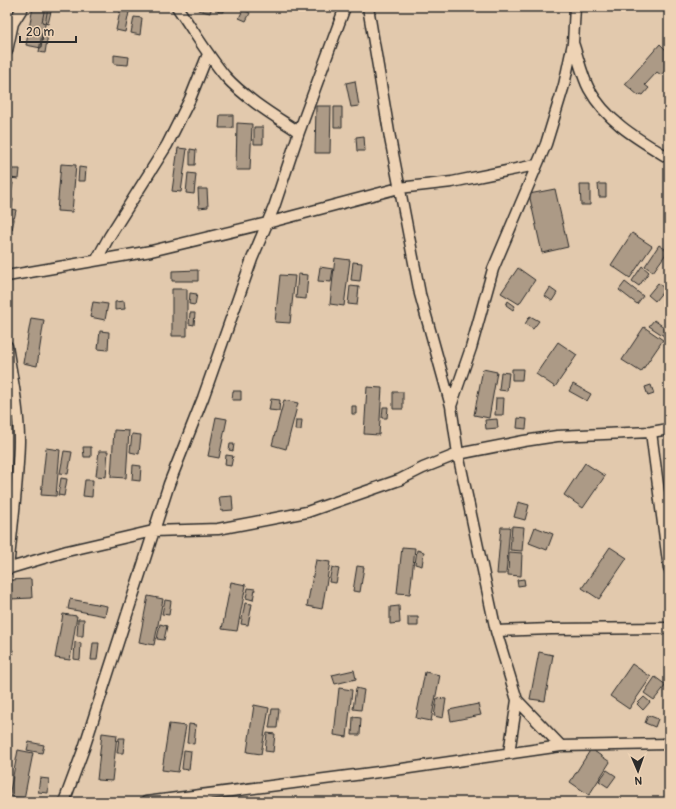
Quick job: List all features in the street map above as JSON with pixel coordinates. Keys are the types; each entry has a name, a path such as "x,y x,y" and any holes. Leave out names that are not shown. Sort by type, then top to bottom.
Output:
{"lane":[{"path":"7,51 13,23 22,7"},
{"path":"177,7 208,54 226,77 256,104 299,132"},
{"path":"64,802 84,748 169,484 203,398 244,280 267,222 344,7"},
{"path":"368,7 399,188 420,294 452,406 458,454 496,631 517,700 509,754"},
{"path":"452,406 471,348 493,269 546,144 564,85 572,43 575,7"},
{"path":"7,13 13,23"},
{"path":"572,43 588,88 607,115 632,135 669,158"},
{"path":"97,259 109,237 167,145 190,99 208,54"},
{"path":"7,276 97,259 151,251 399,188 452,182 536,165"},
{"path":"7,346 16,399 19,440 16,500 7,569 67,551 153,531 218,529 307,512 399,480 423,468 458,454 557,436 651,432 669,429"},
{"path":"651,432 669,569"},
{"path":"496,631 669,628"},
{"path":"517,700 561,746"},
{"path":"146,802 402,769 561,746 669,744"}],"building":[{"path":"33,7 48,7 41,48 26,45"},
{"path":"45,7 52,7 48,24 42,22"},
{"path":"121,7 130,7 125,32 116,30"},
{"path":"199,7 212,7 210,13 198,10"},
{"path":"218,7 224,7 224,12 218,12"},
{"path":"243,10 250,13 246,21 239,18"},
{"path":"134,17 142,18 140,35 131,33"},
{"path":"42,33 48,34 45,53 39,52"},
{"path":"660,44 669,53 669,66 661,75 657,72 645,85 649,88 643,95 641,94 639,96 625,84"},
{"path":"114,55 129,57 128,65 114,64"},
{"path":"355,81 359,106 351,107 346,83"},
{"path":"316,106 331,106 330,153 315,153"},
{"path":"334,107 342,107 342,127 334,127"},
{"path":"220,115 233,115 233,128 219,128"},
{"path":"237,123 252,124 250,170 236,170"},
{"path":"254,127 263,127 263,144 254,144"},
{"path":"364,136 365,151 357,151 356,137"},
{"path":"178,148 187,149 181,192 172,191"},
{"path":"190,149 196,150 195,165 190,165"},
{"path":"61,164 76,165 72,212 57,211"},
{"path":"79,167 86,168 85,181 78,181"},
{"path":"9,169 20,169 19,179 9,178"},
{"path":"188,173 196,174 194,194 186,193"},
{"path":"7,182 13,183 10,199 13,199 12,209 16,210 12,230 7,229"},
{"path":"598,184 606,184 606,197 599,197"},
{"path":"580,185 590,185 590,205 581,205"},
{"path":"198,189 207,189 208,207 199,208"},
{"path":"555,189 568,247 542,253 529,194"},
{"path":"632,233 652,246 630,278 611,265"},
{"path":"659,245 668,251 653,272 645,266"},
{"path":"335,258 350,260 344,306 330,304"},
{"path":"353,262 362,263 360,281 351,280"},
{"path":"642,266 649,272 639,286 632,281"},
{"path":"320,267 333,269 331,282 318,281"},
{"path":"518,268 535,280 519,304 501,293"},
{"path":"198,270 198,281 172,281 172,271"},
{"path":"298,274 308,275 306,299 296,298"},
{"path":"280,275 295,276 290,323 275,322"},
{"path":"625,282 643,296 637,304 619,290"},
{"path":"658,283 665,289 655,301 648,295"},
{"path":"350,286 359,287 357,305 348,304"},
{"path":"550,288 557,293 552,301 545,296"},
{"path":"172,289 187,289 187,336 172,336"},
{"path":"190,293 197,294 195,305 189,304"},
{"path":"124,301 125,309 115,310 115,302"},
{"path":"508,301 515,306 513,310 506,305"},
{"path":"93,302 108,304 105,320 90,317"},
{"path":"190,313 195,313 194,325 189,324"},
{"path":"530,316 539,321 533,329 525,324"},
{"path":"31,318 44,320 37,366 23,363"},
{"path":"654,320 668,330 664,336 649,326"},
{"path":"644,327 663,340 641,372 622,360"},
{"path":"100,331 109,332 108,350 98,349"},
{"path":"558,342 577,355 555,387 536,374"},
{"path":"483,369 497,372 489,418 474,415"},
{"path":"512,369 523,369 522,380 512,380"},
{"path":"501,372 509,373 507,391 499,390"},
{"path":"573,384 591,394 587,401 569,391"},
{"path":"651,385 654,394 648,396 645,387"},
{"path":"367,387 382,388 379,435 364,434"},
{"path":"233,391 241,391 241,400 232,400"},
{"path":"393,392 403,392 403,409 393,409"},
{"path":"496,398 504,398 503,415 495,415"},
{"path":"271,399 280,400 279,411 269,410"},
{"path":"284,400 298,403 286,449 272,445"},
{"path":"352,406 356,406 356,414 352,414"},
{"path":"383,407 388,407 387,418 382,418"},
{"path":"216,417 227,419 219,458 208,456"},
{"path":"518,418 527,419 526,429 517,428"},
{"path":"497,419 498,428 486,429 485,420"},
{"path":"296,420 302,420 301,430 295,430"},
{"path":"114,430 129,431 126,478 111,477"},
{"path":"132,434 141,435 139,454 130,452"},
{"path":"230,444 234,444 233,451 229,450"},
{"path":"83,447 91,447 91,457 84,457"},
{"path":"46,448 60,450 56,496 41,495"},
{"path":"64,451 72,452 68,474 60,473"},
{"path":"99,451 108,451 106,477 96,476"},
{"path":"226,455 233,456 231,466 225,465"},
{"path":"585,463 605,476 583,508 564,495"},
{"path":"133,465 141,466 140,481 132,480"},
{"path":"61,478 67,479 64,496 58,495"},
{"path":"85,480 93,480 92,497 83,496"},
{"path":"232,496 233,510 221,511 219,497"},
{"path":"518,502 529,505 525,520 514,517"},
{"path":"512,526 524,527 522,551 510,550"},
{"path":"501,527 510,527 506,574 497,574"},
{"path":"535,527 553,534 547,550 529,543"},
{"path":"402,547 415,548 410,594 397,593"},
{"path":"610,547 627,558 599,599 582,588"},
{"path":"417,550 424,552 422,566 415,564"},
{"path":"509,552 522,553 521,576 508,575"},
{"path":"316,560 330,562 322,609 307,606"},
{"path":"357,566 364,567 360,592 353,591"},
{"path":"332,567 339,569 336,583 329,582"},
{"path":"31,579 32,598 10,599 10,580"},
{"path":"524,579 525,585 518,586 517,580"},
{"path":"231,582 246,585 237,631 222,629"},
{"path":"248,588 255,589 253,600 246,598"},
{"path":"148,596 163,599 154,645 139,642"},
{"path":"70,599 107,606 105,616 68,609"},
{"path":"165,600 171,601 169,615 162,614"},
{"path":"245,603 252,604 248,625 241,624"},
{"path":"399,606 400,623 390,624 390,607"},
{"path":"63,614 77,616 70,660 55,658"},
{"path":"408,617 418,617 418,626 408,626"},
{"path":"78,619 84,619 83,636 77,636"},
{"path":"160,624 167,626 164,640 157,639"},
{"path":"75,642 81,643 80,660 74,659"},
{"path":"93,643 99,643 97,660 91,660"},
{"path":"7,649 13,650 10,671 7,671"},
{"path":"539,652 553,655 545,701 530,699"},
{"path":"632,664 651,677 629,709 610,696"},
{"path":"354,670 356,679 335,684 332,675"},
{"path":"425,672 440,675 431,721 416,718"},
{"path":"655,677 666,685 654,700 644,693"},
{"path":"339,688 352,690 347,737 334,735"},
{"path":"356,688 364,690 361,710 353,709"},
{"path":"644,697 650,702 643,710 637,704"},
{"path":"437,698 446,699 443,718 434,716"},
{"path":"478,704 481,715 451,721 449,710"},
{"path":"254,705 269,708 261,754 247,752"},
{"path":"272,709 279,709 277,728 269,728"},
{"path":"648,715 658,719 655,727 645,723"},
{"path":"353,717 361,718 360,735 352,735"},
{"path":"169,724 186,726 178,772 162,770"},
{"path":"189,724 196,725 194,744 187,743"},
{"path":"102,733 117,735 112,781 97,780"},
{"path":"267,733 275,734 273,752 265,751"},
{"path":"119,738 125,738 123,753 117,753"},
{"path":"29,742 44,745 42,753 27,750"},
{"path":"591,749 610,762 589,795 570,782"},
{"path":"18,750 33,753 24,799 9,796"},
{"path":"184,750 191,751 189,770 182,769"},
{"path":"607,770 616,776 608,787 599,781"},
{"path":"40,778 49,779 48,793 38,792"}]}
